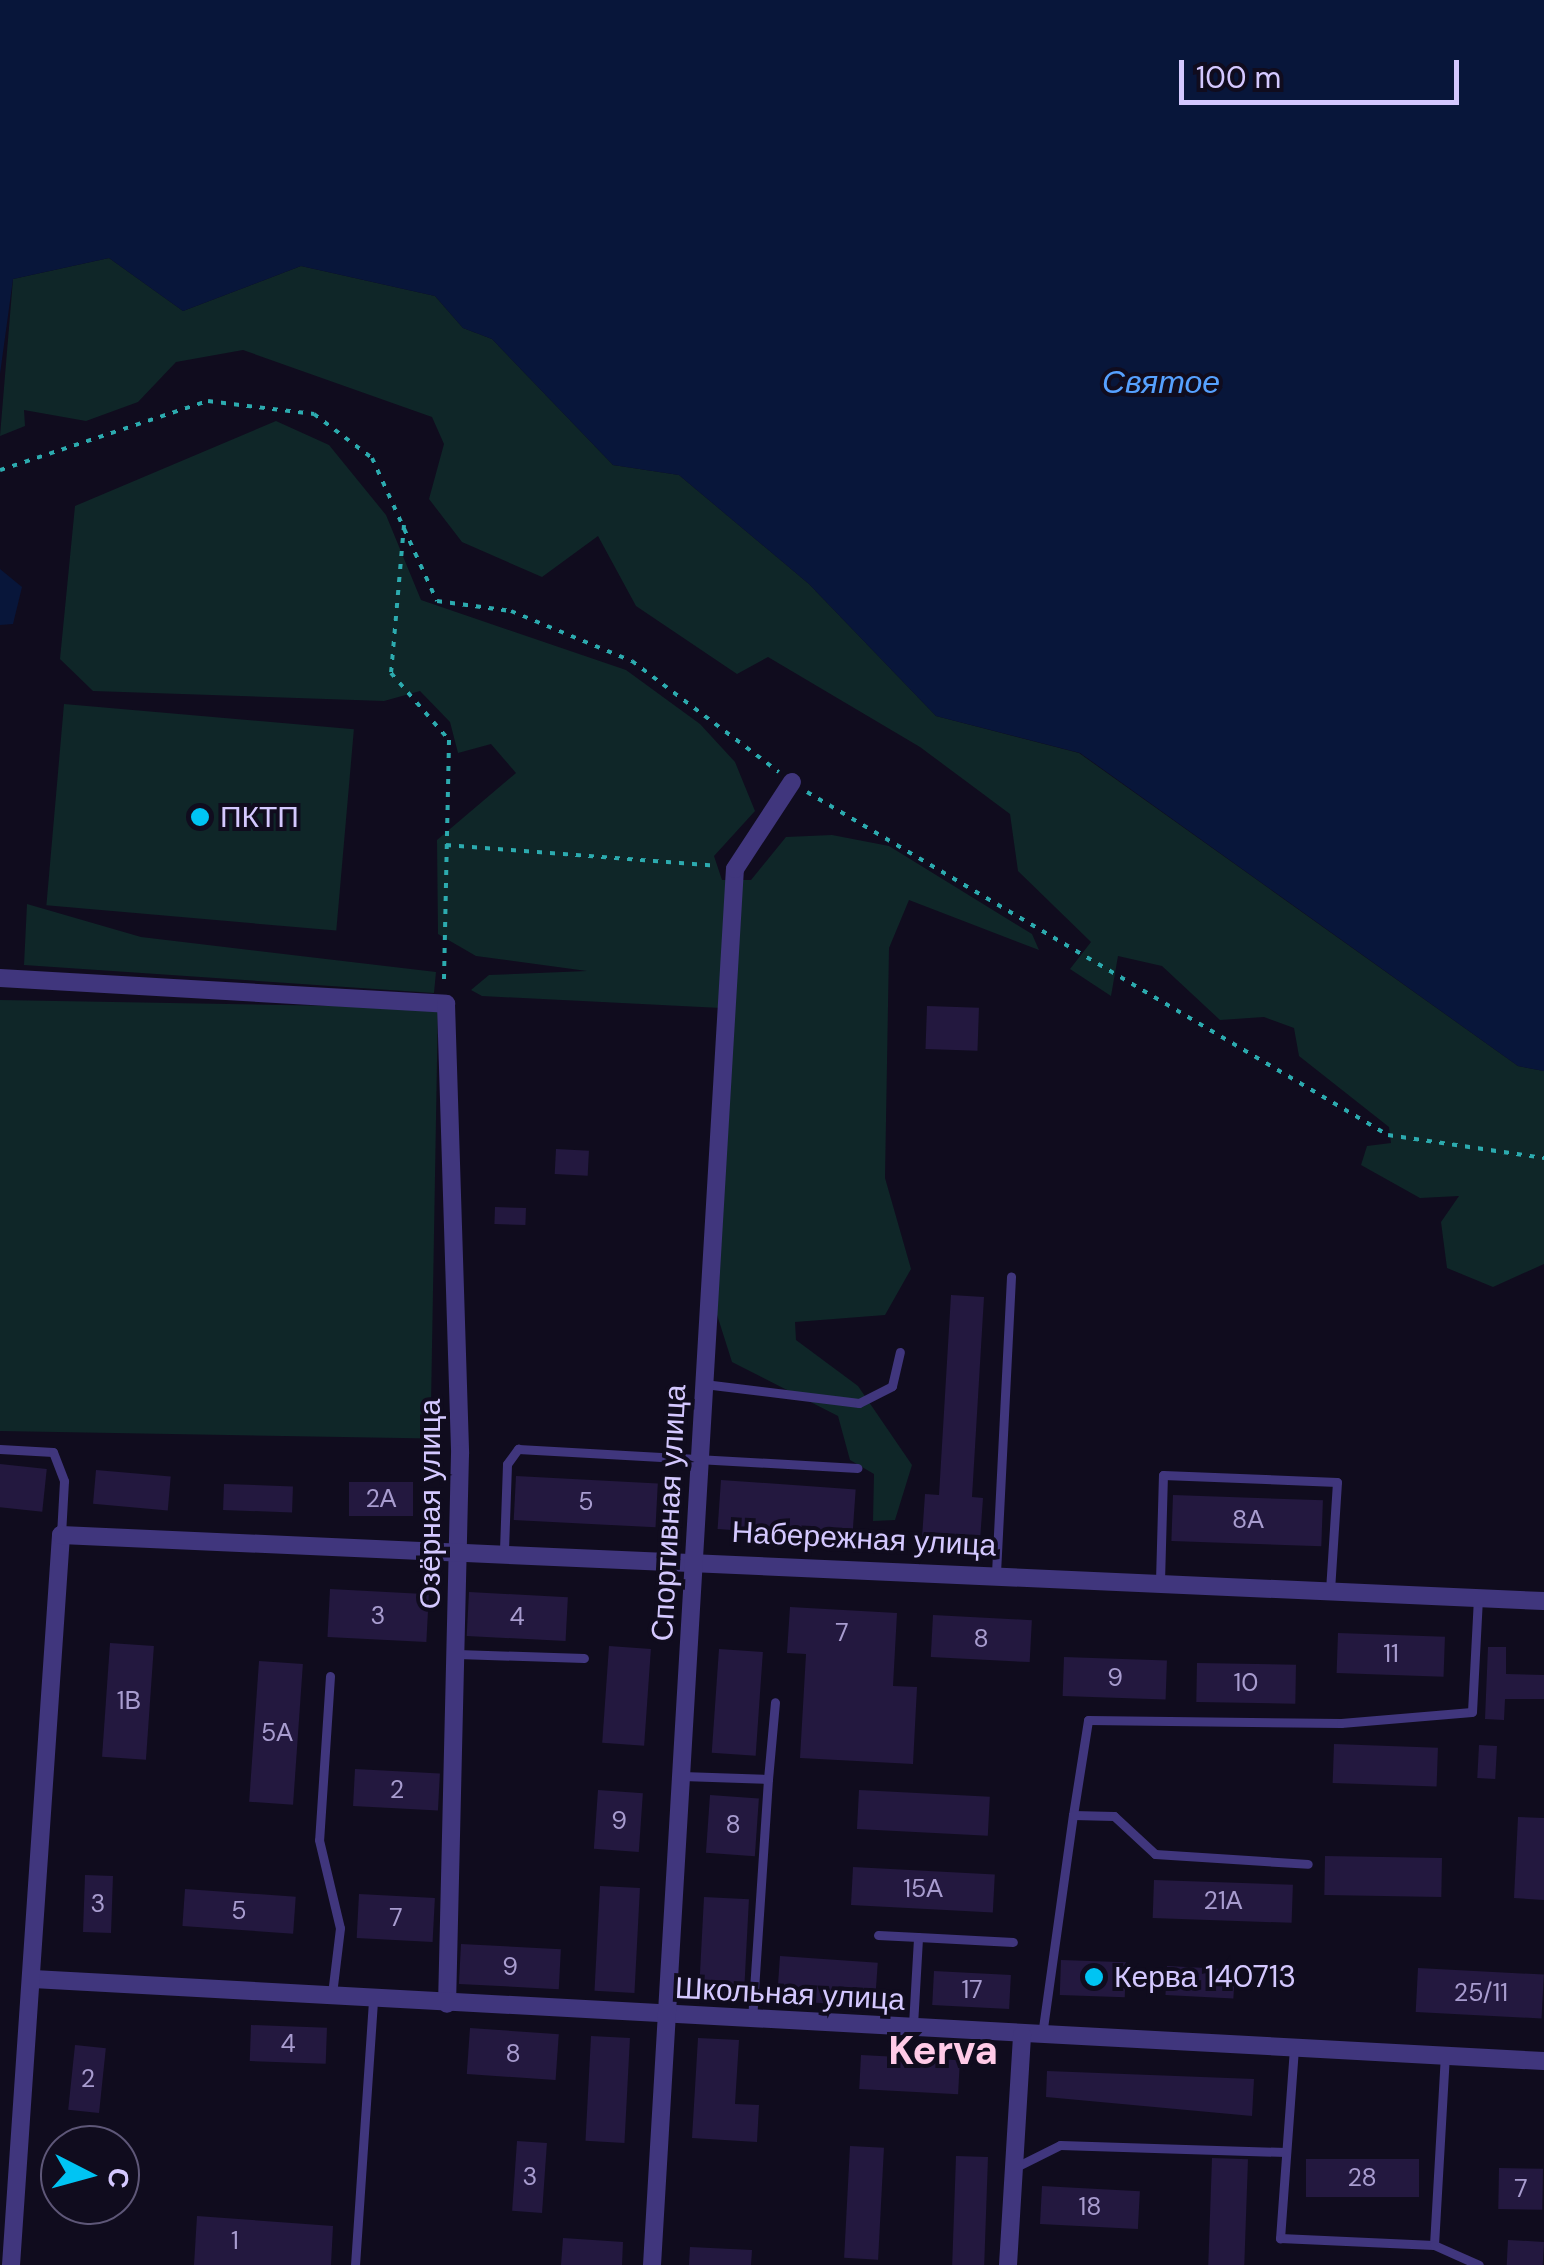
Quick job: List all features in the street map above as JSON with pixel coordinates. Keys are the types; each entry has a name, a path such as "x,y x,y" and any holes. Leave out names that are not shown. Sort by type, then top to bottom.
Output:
{"street":[{"name":"Спортивная улица","path":"652,2265 670,2016 736,869 792,782"},
{"path":"0,978 446,1004"},
{"name":"Озёрная улица","path":"446,1004 456,1548 447,2004"},
{"path":"11,2265 61,1536"},
{"name":"Набережная улица","path":"61,1536 694,1558 1544,1600"},
{"name":"Школьная улица","path":"33,1980 1544,2061"},
{"path":"1008,2265 1022,2034"}],"lane":[{"path":"996,1574 1011,1276"},
{"path":"704,1384 859,1403 892,1386 900,1352"},
{"path":"0,1449 53,1452 64,1481 61,1536"},
{"path":"504,1550 507,1464 518,1449 857,1468"},
{"path":"1160,1582 1163,1475 1337,1482 1330,1590"},
{"path":"1042,2035 1088,1720 1342,1723 1472,1712 1478,1597"},
{"path":"456,1654 584,1658"},
{"path":"330,1676 319,1840 340,1928 332,1997"},
{"path":"752,2020 775,1702"},
{"path":"682,1776 768,1779"},
{"path":"1073,1815 1114,1816 1156,1854 1308,1864"},
{"path":"878,1935 1014,1942"},
{"path":"912,2028 918,1936"},
{"path":"355,2265 373,2000"},
{"path":"1294,2048 1280,2238 1434,2244 1478,2265"},
{"path":"1434,2244 1446,2056"},
{"path":"1011,2170 1060,2146 1286,2152"}],"path":[{"path":"0,470 208,401 314,414 372,458 404,520 437,601 511,611 632,662 792,782 1360,1121 1388,1135 1544,1158"},
{"path":"404,520 391,673 449,740 446,1004"},
{"path":"446,845 736,869"}],"green space":[{"path":"109,258 183,311 301,266 435,296 463,328 492,339 613,465 679,475 809,584 936,716 1079,753 1518,1066 1544,1071 1544,1264 1493,1287 1447,1268 1441,1222 1459,1196 1420,1198 1361,1165 1367,1146 1391,1143 1389,1127 1299,1056 1294,1028 1264,1017 1220,1020 1162,966 1118,956 1111,996 1070,969 1091,942 1018,871 1010,814 920,747 768,657 737,674 636,606 598,536 542,577 462,542 429,499 444,444 432,417 243,350 176,362 138,402 86,421 24,410 25,426 0,436 13,279"},
{"path":"276,421 329,445 386,515 421,600 626,670 700,724 735,762 755,811 714,856 722,880 751,880 786,837 832,835 889,846 1032,934 1039,950 909,900 889,948 885,1178 911,1269 885,1315 795,1322 796,1340 858,1386 912,1465 895,1520 873,1521 874,1474 850,1460 838,1416 732,1362 705,1277 721,1008 482,996 471,990 489,975 587,971 476,956 438,934 437,840 516,773 491,744 458,753 450,722 420,691 384,701 93,691 60,659 75,506"},
{"name":"ПКТП","path":"64,704 354,729 336,931 46,905"},
{"path":"27,904 141,937 436,972 434,993 24,965"},
{"path":"0,1000 438,1008 430,1439 0,1431"}],"water":[{"name":"Святое","path":"0,0 1544,0 1544,1071 1518,1066 1080,753 936,716 809,584 679,475 613,465 492,339 463,328 435,296 301,266 183,311 109,258 13,279 0,374"},
{"path":"0,569 22,587 13,624 0,625"}],"building":[{"path":"927,1006 979,1008 977,1051 925,1049"},
{"path":"556,1149 589,1151 588,1176 555,1174"},
{"path":"495,1207 526,1208 525,1225 494,1224"},
{"path":"951,1295 984,1297 972,1497 983,1498 980,1541 922,1538 925,1494 939,1495"},
{"path":"0,1464 47,1469 42,1512 0,1507"},
{"path":"96,1470 171,1477 168,1510 93,1504"},
{"path":"516,1476 658,1483 656,1527 514,1520"},
{"path":"721,1480 856,1489 852,1538 718,1529"},
{"path":"349,1482 413,1482 413,1516 349,1516"},
{"path":"224,1484 293,1486 292,1512 223,1510"},
{"path":"1173,1495 1323,1500 1321,1546 1171,1541"},
{"path":"330,1589 429,1594 426,1642 327,1637"},
{"path":"469,1592 568,1597 566,1641 467,1636"},
{"path":"790,1607 897,1613 893,1686 917,1687 913,1764 800,1758 806,1654 787,1653"},
{"path":"933,1615 1032,1620 1030,1662 931,1657"},
{"path":"1338,1633 1445,1637 1444,1677 1337,1673"},
{"path":"110,1643 154,1646 146,1760 102,1757"},
{"path":"609,1646 651,1649 644,1746 602,1743"},
{"path":"1488,1647 1506,1647 1506,1674 1544,1675 1544,1699 1505,1699 1504,1720 1485,1719"},
{"path":"719,1649 763,1652 756,1756 712,1753"},
{"path":"1064,1657 1167,1661 1166,1700 1063,1696"},
{"path":"259,1661 303,1664 293,1805 249,1802"},
{"path":"1197,1663 1296,1665 1295,1704 1196,1702"},
{"path":"1334,1744 1438,1748 1437,1787 1333,1783"},
{"path":"1479,1745 1497,1746 1495,1779 1477,1778"},
{"path":"355,1769 440,1773 438,1810 353,1806"},
{"path":"598,1790 643,1793 639,1852 594,1849"},
{"path":"859,1790 990,1797 988,1836 857,1829"},
{"path":"710,1795 759,1798 755,1856 706,1853"},
{"path":"1518,1817 1544,1818 1544,1900 1514,1898"},
{"path":"1325,1856 1442,1858 1441,1897 1324,1895"},
{"path":"853,1867 995,1874 993,1912 851,1905"},
{"path":"85,1875 113,1876 111,1933 83,1932"},
{"path":"1154,1880 1293,1885 1292,1923 1153,1918"},
{"path":"600,1886 640,1888 634,1993 595,1991"},
{"path":"185,1889 296,1897 293,1934 182,1926"},
{"path":"359,1894 435,1898 433,1942 357,1938"},
{"path":"704,1897 749,1899 744,2001 699,1999"},
{"path":"461,1944 561,1949 559,1989 459,1984"},
{"path":"780,1956 878,1963 875,2007 777,2000"},
{"path":"1061,1960 1126,1962 1125,1997 1060,1995"},
{"path":"1167,1966 1235,1970 1233,1999 1165,1995"},
{"path":"1418,1968 1544,1975 1542,2019 1416,2012"},
{"path":"934,1971 1011,1975 1009,2009 932,2005"},
{"path":"251,2025 327,2028 326,2064 250,2061"},
{"path":"470,2028 559,2034 556,2080 467,2074"},
{"path":"591,2036 630,2038 624,2143 586,2141"},
{"path":"698,2038 739,2040 735,2104 759,2105 757,2142 692,2138"},
{"path":"75,2045 106,2048 99,2113 68,2110"},
{"path":"861,2055 960,2060 958,2094 859,2089"},
{"path":"1047,2071 1254,2079 1252,2116 1046,2097"},
{"path":"517,2141 547,2143 542,2213 512,2211"},
{"path":"850,2146 884,2148 878,2260 844,2258"},
{"path":"956,2156 988,2157 984,2265 952,2265"},
{"path":"1212,2158 1248,2159 1244,2265 1208,2265"},
{"path":"1306,2159 1419,2159 1419,2197 1306,2197"},
{"path":"1499,2168 1543,2169 1542,2210 1498,2209"},
{"path":"1042,2186 1140,2191 1138,2229 1040,2224"},
{"path":"197,2216 333,2226 331,2265 194,2265"},
{"path":"563,2238 623,2242 622,2265 561,2265"},
{"path":"1508,2240 1544,2242 1543,2265 1507,2265"},
{"path":"690,2247 752,2250 751,2265 689,2265"}],"place":[{"name":"ПКТП","path":"200,817"},
{"name":"Керва 140713","path":"1094,1977"}],"district":[{"name":"Kerva","path":"943,2050"}]}
